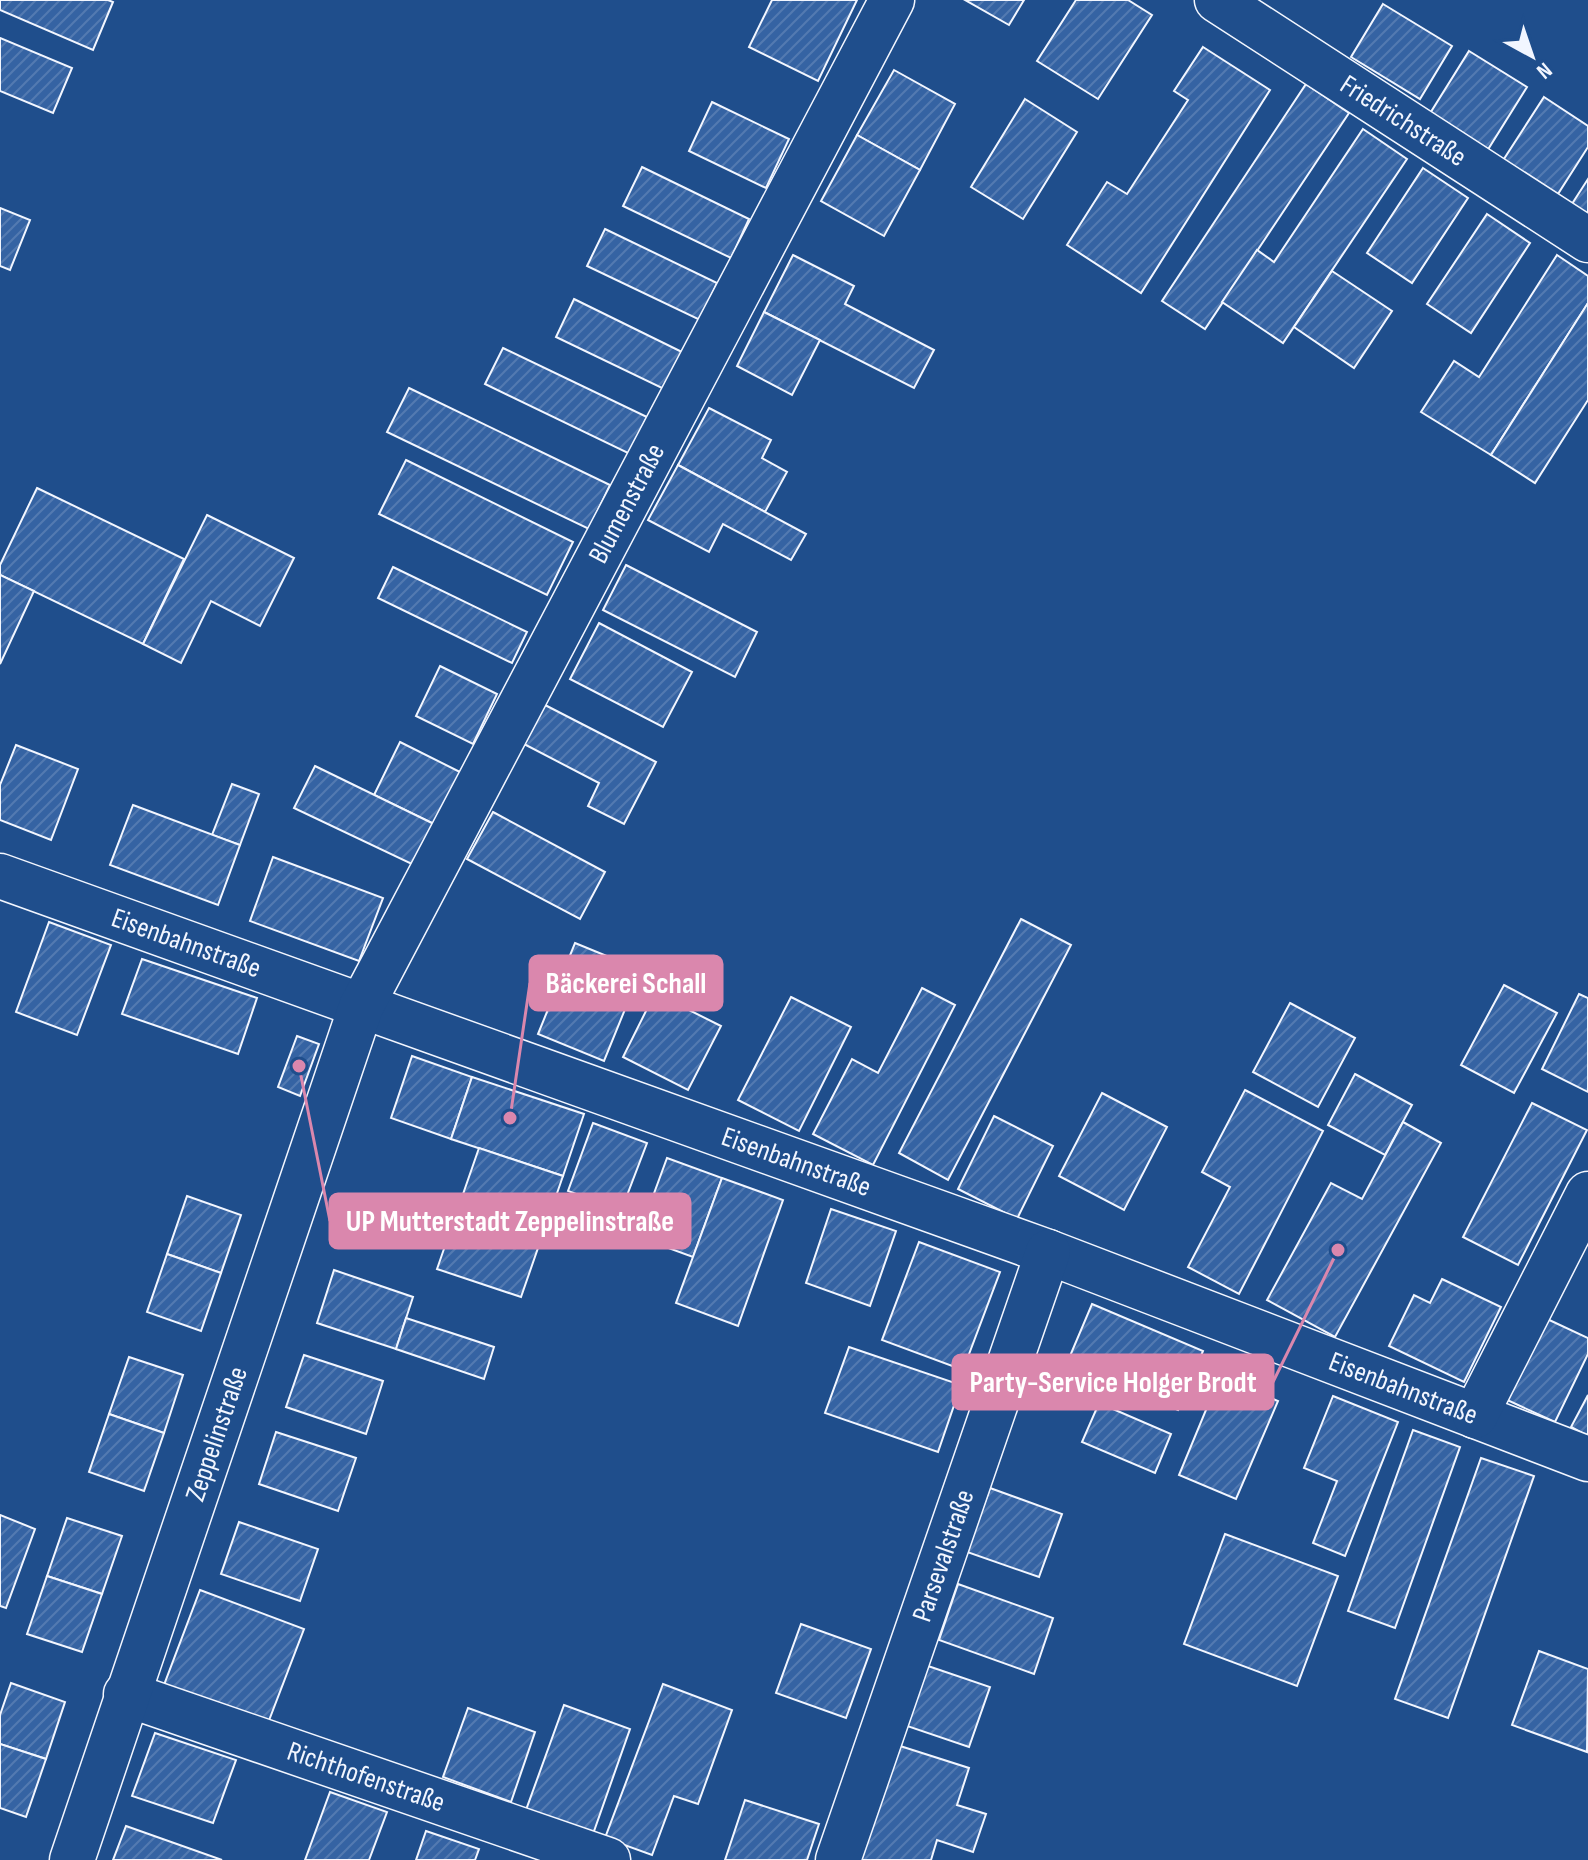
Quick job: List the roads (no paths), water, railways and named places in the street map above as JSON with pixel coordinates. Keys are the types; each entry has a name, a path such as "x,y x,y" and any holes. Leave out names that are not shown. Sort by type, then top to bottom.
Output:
{"street":[{"name":"Blumenstraße","path":"361,1007 892,0"},
{"name":"Friedrichstraße","path":"1217,0 1588,240"},
{"name":"Eisenbahnstraße","path":"0,876 1048,1252 1588,1459"},
{"name":"Zeppelinstraße","path":"72,1860 361,1007"},
{"path":"1475,1416 1588,1194"},
{"name":"Parsevalstraße","path":"838,1860 1048,1252"},
{"name":"Richthofenstraße","path":"126,1694 608,1860"}],"place":[{"name":"UP Mutterstadt Zeppelinstraße","path":"299,1066"},
{"name":"Bäckerei Schall","path":"510,1118"},
{"name":"Party-Service Holger Brodt","path":"1338,1250"}]}
